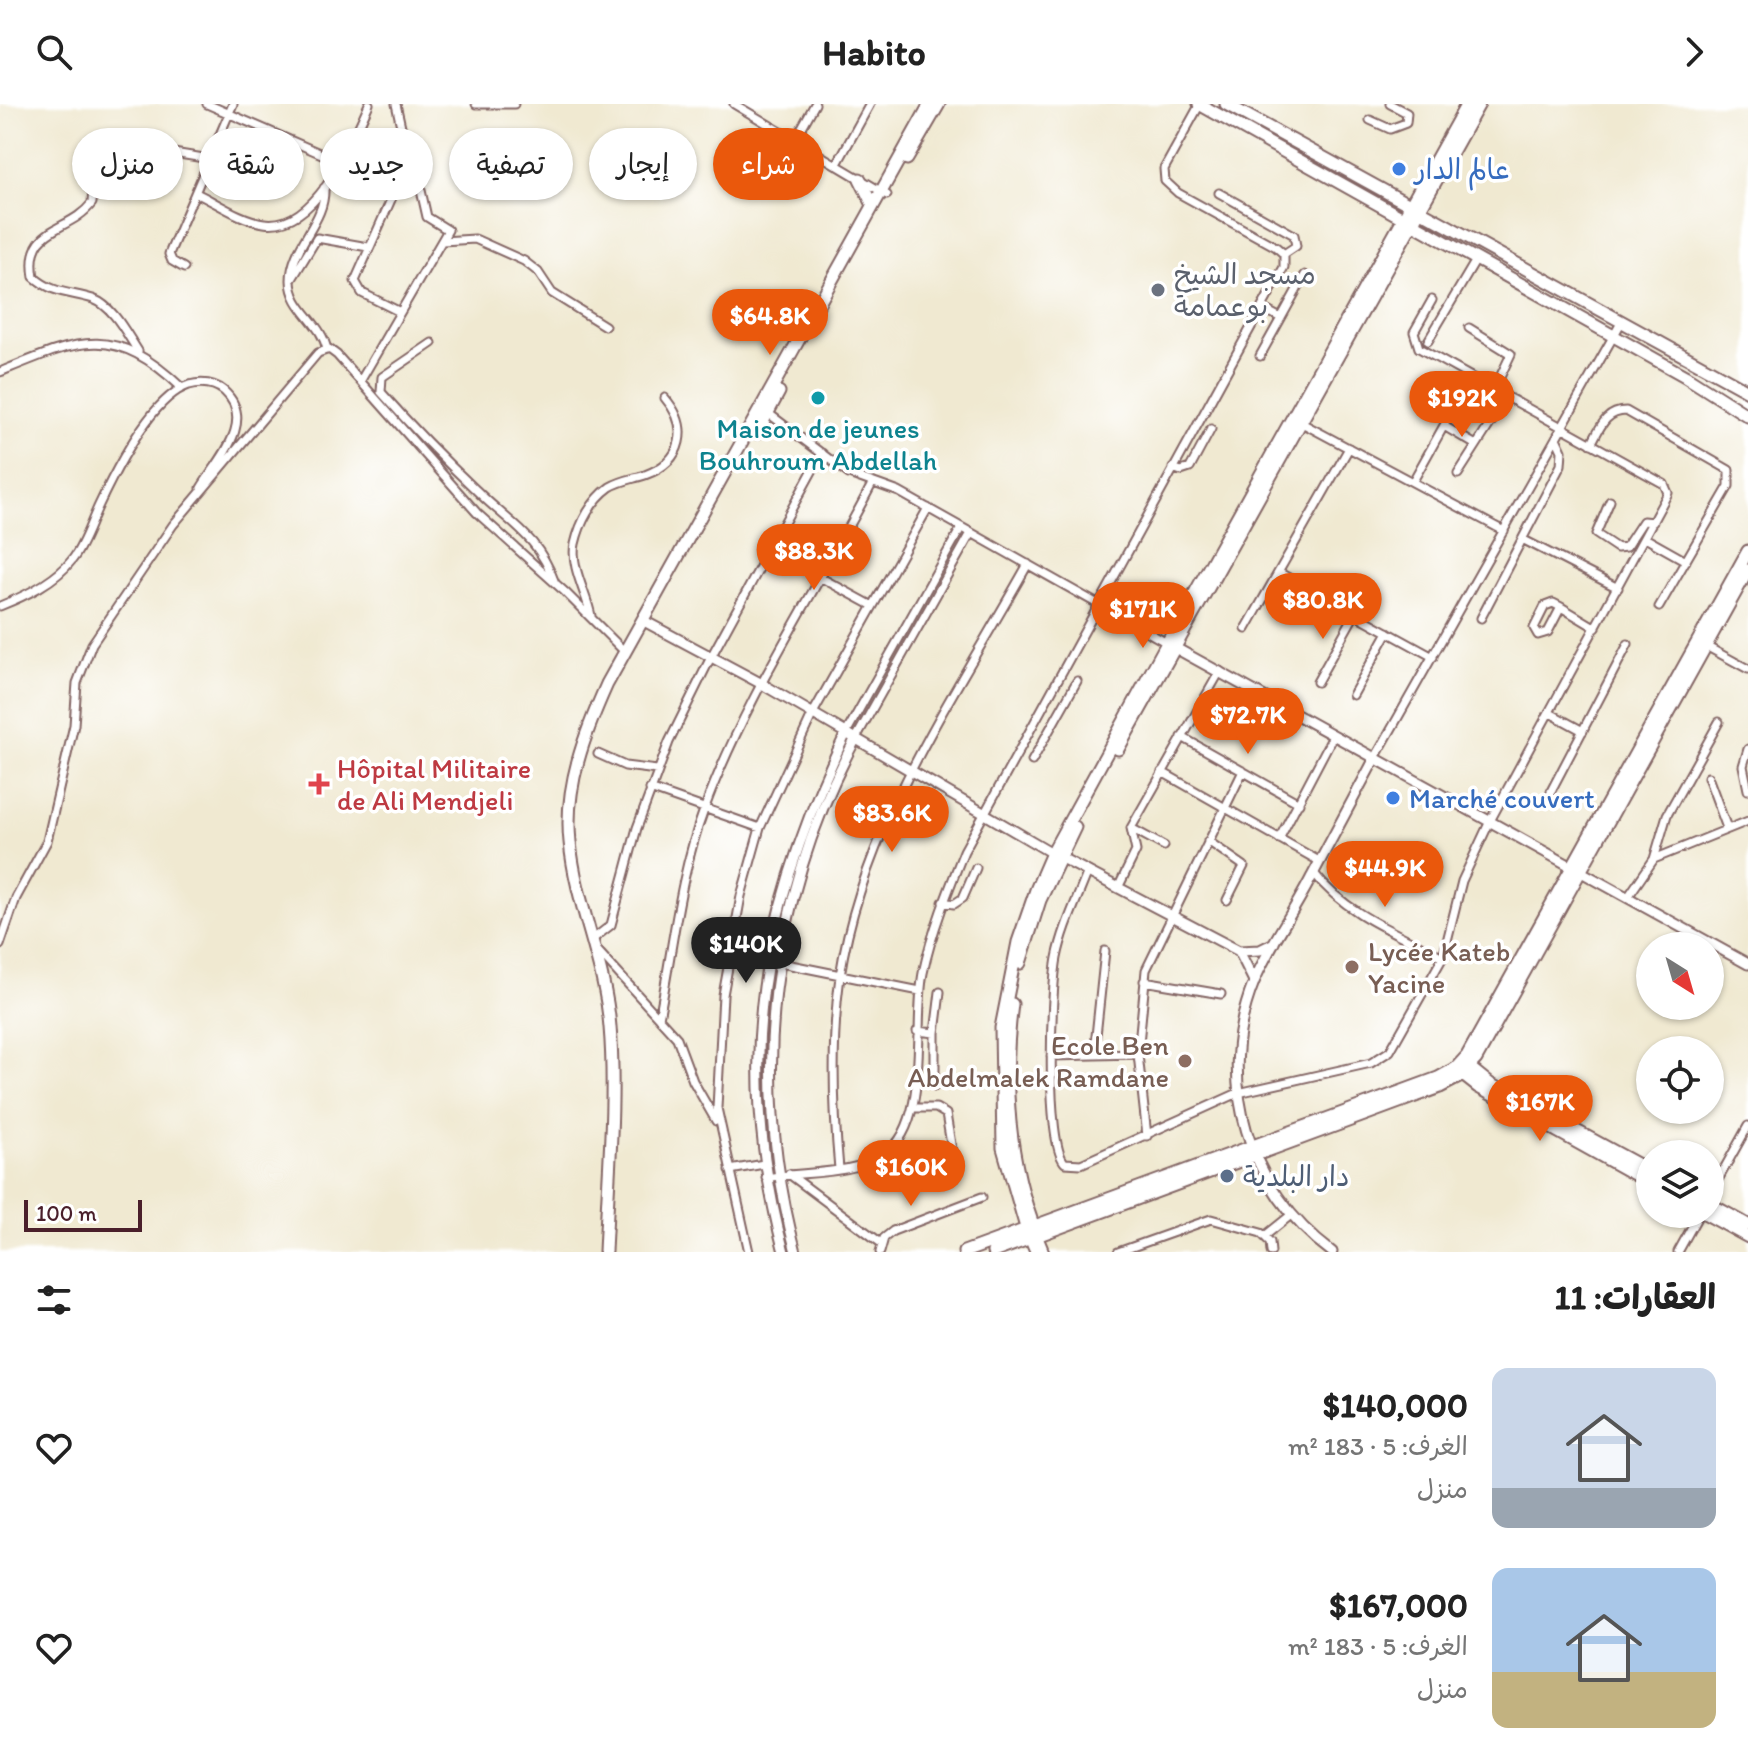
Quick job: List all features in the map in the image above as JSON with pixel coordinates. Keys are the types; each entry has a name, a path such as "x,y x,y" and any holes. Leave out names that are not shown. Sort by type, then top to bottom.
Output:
{"main road":[{"path":"644,621 655,609 768,413 930,104"},
{"path":"605,1252 612,1052 607,1005 572,855 570,802 591,721 625,652 873,205 884,193 939,104"},
{"path":"1200,104 1685,376 1748,416"},
{"path":"1226,104 1748,391"},
{"path":"1416,207 1467,104"},
{"path":"1031,1232 1012,1141 1008,1033 1020,962 1056,854 1408,221 1479,104"},
{"path":"860,179 873,205"},
{"path":"1685,376 1694,360"},
{"path":"1448,1084 1465,1066 1702,643 1748,551"},
{"path":"1702,643 1748,570"},
{"path":"1465,1066 1481,1083 1636,1175"},
{"path":"1465,1066 1481,1083 1636,1164"},
{"path":"1254,1151 1465,1066"},
{"path":"964,1252 1031,1232 1448,1084 1481,1083"},
{"path":"1724,1212 1748,1225"},
{"path":"1724,1224 1748,1237"},
{"path":"993,1252 1031,1232"}],"street":[{"path":"207,104 320,153"},
{"path":"223,128 233,104"},
{"path":"357,128 369,104"},
{"path":"396,104 401,128"},
{"path":"476,104 514,104"},
{"path":"734,104 778,128"},
{"path":"802,128 815,104"},
{"path":"837,164 870,104"},
{"path":"1200,104 1164,169 1165,181 1178,193 1284,254"},
{"path":"1370,120 1387,129 1399,127 1409,118 1402,107 1390,104"},
{"path":"182,388 138,351 108,308 93,299 53,291 34,277 33,255 48,232 78,216 92,203 93,186 78,163 87,151 124,145 199,157"},
{"path":"824,156 884,193"},
{"path":"184,268 172,261 169,254 199,186"},
{"path":"196,193 255,221 277,224 304,212 320,193"},
{"path":"1219,193 1294,235 1296,246 1284,254"},
{"path":"322,200 320,212 302,241 291,280 293,293 323,333 327,350 361,380 477,513 625,652"},
{"path":"390,200 355,278 357,288 400,312"},
{"path":"361,380 448,228 435,224 427,217 423,200"},
{"path":"291,280 317,238 368,247"},
{"path":"442,241 475,239 524,261 538,272 552,293 605,326"},
{"path":"766,1178 856,1167 888,1152 907,1131 913,1108 920,991 943,902 983,813 1036,714 1125,560 1284,267 1284,254"},
{"path":"1428,341 1476,260"},
{"path":"1260,356 1305,275"},
{"path":"1088,871 1058,956 1051,1056 1057,1149 1065,1163 1081,1164 1238,1093 1381,1058 1393,1046 1443,957 1462,881 1490,821 1667,496 1666,486 1470,379 1417,345 1414,332 1432,300"},
{"path":"1262,308 1281,318"},
{"path":"1332,1252 1291,1215 1267,1183 1254,1151 1238,1093 1236,1047 1254,981 1375,758 1622,321"},
{"path":"1469,328 1511,354 1493,392"},
{"path":"0,372 50,352 87,343 122,345 138,351"},
{"path":"432,343 382,377 381,392 476,490 535,543 545,555 556,585"},
{"path":"191,503 315,356 327,350"},
{"path":"1413,481 1470,379"},
{"path":"0,606 34,590 73,559 117,469 158,410 182,388 210,384 222,390 237,414 236,430 227,448 86,655 77,683 70,746 47,841 16,898 0,945"},
{"path":"592,618 577,568 575,545 587,512 607,489 659,468 676,453 681,444 682,426 665,398"},
{"path":"1591,444 1610,414 1626,411 1725,465 1730,475 1729,486 1659,607"},
{"path":"768,413 843,470 928,508 1096,606 1220,671 1748,964"},
{"path":"1297,420 1504,531"},
{"path":"1458,474 1492,421"},
{"path":"1444,426 1476,445"},
{"path":"1173,468 1184,471 1193,466 1211,429"},
{"path":"1481,618 1561,465 1562,451 1556,438"},
{"path":"1246,629 1349,448"},
{"path":"749,1252 718,1123 693,1081 682,1047 594,944 611,925 657,770 711,657 822,453"},
{"path":"659,1018 681,885 704,808 762,684 823,579 872,484"},
{"path":"1610,501 1596,534 1617,548 1626,547 1643,521 1653,522"},
{"path":"718,1123 723,995 738,907 760,828 813,713 928,508"},
{"path":"784,1252 766,1178 757,1072 758,1016 766,960 798,840 961,528"},
{"path":"796,1252 783,1175 769,1048 778,962 810,838 851,735 971,533"},
{"path":"1645,538 1686,561"},
{"path":"1524,540 1618,588"},
{"path":"770,550 873,606"},
{"path":"839,1169 833,1099 833,1037 840,973 867,873 912,772 1028,564"},
{"path":"1280,573 1433,657"},
{"path":"1561,607 1546,634 1536,633 1534,626 1545,606 1553,603 1561,607 1596,628"},
{"path":"1317,682 1355,614"},
{"path":"644,621 762,684 1056,854 1239,951 1260,950 1276,942"},
{"path":"1353,695 1388,632"},
{"path":"1702,643 1748,669"},
{"path":"1551,791 1628,644"},
{"path":"1118,888 1136,851 1131,828 1220,671"},
{"path":"1032,761 1077,681"},
{"path":"1550,713 1583,731"},
{"path":"1036,714 1053,723"},
{"path":"1628,897 1654,859 1667,815 1719,722"},
{"path":"1279,839 1333,736"},
{"path":"1182,737 1299,803"},
{"path":"1748,749 1743,766 1748,790"},
{"path":"598,754 625,766 657,770"},
{"path":"1147,1136 1138,1054 1144,981 1153,950 1243,771"},
{"path":"1162,772 1319,861"},
{"path":"1708,777 1727,828"},
{"path":"650,789 760,828"},
{"path":"1654,859 1748,821"},
{"path":"1131,828 1164,846"},
{"path":"1208,841 1244,866 1227,900"},
{"path":"943,902 954,904 961,900 976,868"},
{"path":"1314,873 1334,895 1364,915 1443,957"},
{"path":"1094,1055 1105,951"},
{"path":"1239,951 1254,981"},
{"path":"766,960 920,991"},
{"path":"1144,981 1221,994"},
{"path":"935,1086 935,1033 940,992"},
{"path":"917,1031 935,1033"},
{"path":"1051,1056 1138,1054"},
{"path":"913,1108 936,1108 946,1114 956,1175"},
{"path":"1724,1169 1748,1126"},
{"path":"730,1170 764,1164"},
{"path":"783,1175 881,1243"},
{"path":"880,1252 881,1243 893,1231 982,1197"},
{"path":"1266,1235 1291,1215"},
{"path":"1118,1252 1211,1219 1266,1235"},
{"path":"1678,1252 1691,1228"},
{"path":"1031,1232 1035,1252"},
{"path":"1031,1232 1044,1252"},
{"path":"1266,1235 1271,1252"}],"place":[{"name":"عالم الدار","path":"1399,169"},
{"name":"مسجد الشيخ بوعمامة","path":"1158,290"},
{"name":"Maison de jeunes Bouhroum Abdellah","path":"818,398"},
{"name":"Hôpital Militaire de Ali Mendjeli","path":"319,784"},
{"name":"Marché couvert","path":"1393,798"},
{"name":"Lycée Kateb Yacine","path":"1352,967"},
{"name":"Ecole Ben Abdelmalek Ramdane","path":"1185,1061"},
{"name":"دار البلدية","path":"1227,1176"}]}
